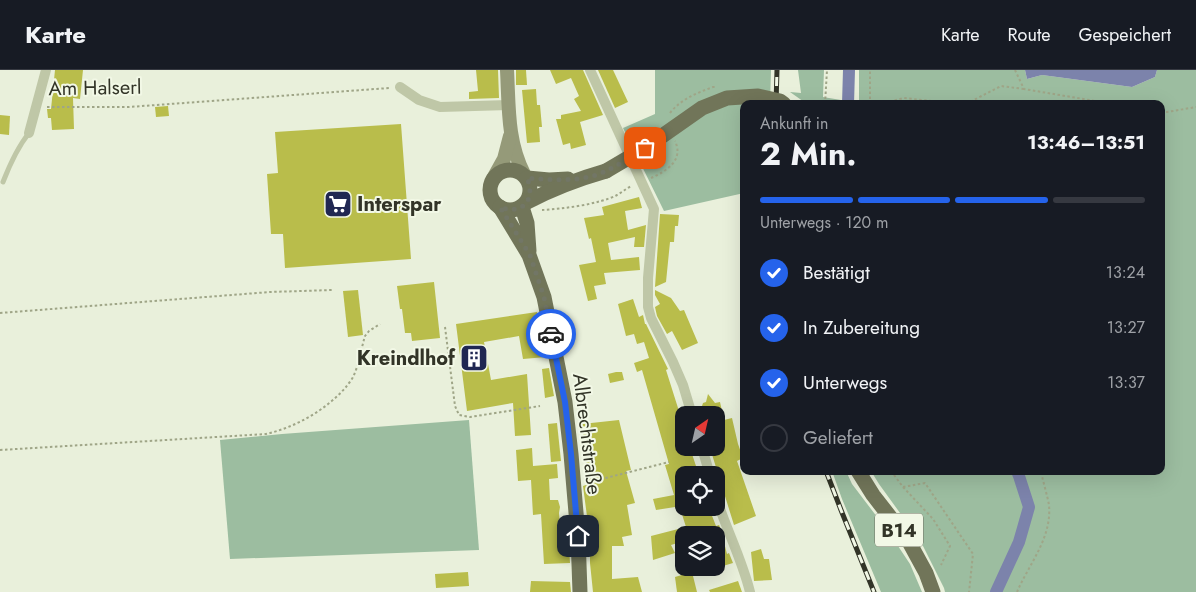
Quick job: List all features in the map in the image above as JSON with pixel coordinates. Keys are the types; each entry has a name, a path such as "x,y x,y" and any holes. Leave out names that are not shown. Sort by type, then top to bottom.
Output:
{"main road":[{"path":"507,70 511,136 518,163 530,185 530,192 524,204"},
{"path":"511,136 504,159 494,177 490,191 492,199 496,204 511,210 548,191 606,171 645,148 702,108 727,98 758,96 776,100"},
{"path":"494,177 502,171 509,170 518,171 525,176 549,180 582,178"},
{"name":"Albrechtstraße","path":"524,204 530,255 544,297 565,402 578,536 580,592"},
{"name":"Albrechtstraße","path":"500,207 530,255"},
{"name":"B14","path":"860,475 873,495 908,540 926,573 933,592"}],"street":[{"path":"29,134 46,70"},
{"path":"590,70 654,209 648,278 648,307 651,318 683,385 689,406"},
{"path":"400,87 419,100 440,107 508,105"},
{"path":"722,516 746,575 750,592"}],"lane":[{"path":"3,182 20,144 29,134"}],"path":[{"path":"825,100 827,70"},
{"path":"870,70 870,100"},
{"path":"1015,70 1024,89"},
{"path":"974,100 1000,86 1089,100"},
{"name":"Am Halserl","path":"37,106 129,107 400,87"},
{"path":"896,100 904,98 922,100"},
{"path":"1165,112 1196,107"},
{"path":"524,204 538,210 561,209 608,198 633,184 641,182"},
{"path":"0,313 260,293 332,290"},
{"path":"0,450 266,434 279,431 302,421 331,402 343,390 352,379 364,336 380,324"},
{"path":"445,328 455,406 459,415 470,417 540,406"},
{"path":"574,486 669,462"},
{"path":"894,475 933,519 950,546 941,566"},
{"path":"1017,592 1043,541 1048,521 1049,506 1042,475"},
{"path":"903,486 925,483 973,554 969,592"}],"green space":[{"path":"655,70 771,70 770,100 740,100 740,194 664,211 623,128 655,114"},
{"path":"798,70 824,70 823,97 841,100 801,100 790,92 801,93"},
{"path":"859,70 1025,70 1027,79 1042,75 1132,87 1155,77 1157,70 1196,70 1196,592 945,592 921,542 873,475 1165,475 1165,100 859,100"},
{"path":"469,420 479,550 230,559 220,440"},
{"path":"833,475 848,475 852,484 910,564 922,592 881,592"}],"water":[{"path":"1025,70 1157,70 1155,77 1132,87 1042,75 1027,79"}],"building":[{"path":"55,70 83,70 80,99 73,98 74,129 52,130 51,118 48,118 47,109 51,109"},
{"path":"476,70 498,70 499,98 469,99 469,92 478,91"},
{"path":"516,70 526,70 527,85 516,85"},
{"path":"550,70 583,70 603,115 580,122 586,145 571,149 570,143 563,145 556,119 561,119 561,115 581,111 574,99 579,96 571,78 556,84"},
{"path":"598,70 613,70 628,102 615,108"},
{"path":"536,89 537,105 540,105 542,127 539,127 540,142 527,143 522,90"},
{"path":"168,106 169,116 156,117 155,107"},
{"path":"0,115 10,116 9,135 0,134"},
{"name":"Interspar","path":"401,124 411,259 285,268 283,234 271,234 267,174 278,173 275,132"},
{"path":"639,197 642,208 625,211 628,230 646,225 644,247 634,247 635,237 608,243 611,260 639,257 640,270 604,273 606,284 594,286 597,299 588,301 579,265 596,262 584,218 604,215 602,207"},
{"path":"660,214 679,215 678,226 675,226 674,242 670,242 666,282 655,287"},
{"path":"434,282 440,338 412,341 411,333 405,333 397,286"},
{"path":"358,290 363,335 348,337 343,291"},
{"path":"655,290 671,298 680,311 684,310 698,343 682,350 672,331 667,334 657,316 655,307 660,304 655,295"},
{"path":"633,299 639,317 643,315 645,324 668,369 666,370 677,406 675,406 675,456 693,456 696,466 675,466 675,507 656,510 653,499 674,495 665,465 669,464 642,370 637,372 634,363 649,358 644,342 637,344 634,334 626,336 618,304"},
{"name":"Kreindlhof","path":"537,312 546,357 523,359 519,336 484,342 491,380 527,374 531,435 515,436 513,403 467,411 456,324"},
{"path":"549,368 554,396 545,398 542,369"},
{"path":"622,372 624,380 610,383 608,374"},
{"path":"708,394 715,403 720,402 721,406 702,406 706,402"},
{"path":"732,418 740,450 740,460 737,461 740,475 742,475 756,516 734,525 725,496 725,466 716,466 712,456 725,456 725,420"},
{"path":"619,420 631,470 626,471 635,503 627,505 632,535 622,537 624,546 612,546 612,579 638,577 642,592 593,592 590,539 583,486 589,484 582,424"},
{"path":"557,423 561,461 551,462 548,424"},
{"path":"532,448 533,466 557,464 558,478 549,479 550,500 558,500 562,548 569,547 570,563 544,564 541,514 533,515 531,480 518,481 516,450"},
{"path":"683,516 712,516 716,526 686,526"},
{"path":"675,530 675,544 671,545 675,553 653,560 651,536"},
{"path":"725,546 727,554 729,553 733,563 725,565"},
{"path":"761,549 764,559 769,559 772,580 754,581 751,552"},
{"path":"468,572 469,586 436,588 435,574"},
{"path":"693,576 697,592 677,592 675,577"},
{"path":"531,581 570,582 571,592 530,592"},
{"path":"738,581 742,592 710,592 709,590"}],"waterway":[{"path":"848,100 849,70"},
{"path":"996,592 1019,542 1029,507 1018,475"}],"railway":[{"path":"776,100 777,70"},
{"path":"828,475 874,592"}],"way so far":[{"path":"551,334 544,297 530,255 500,207 511,210 517,209 527,202 530,185 527,178 549,180 582,178 606,171 645,148"}],"place":[{"name":"Interspar","path":"338,204"},
{"name":"Kreindlhof","path":"474,358"}],"route":[{"path":"551,334 565,402 578,536"}]}
